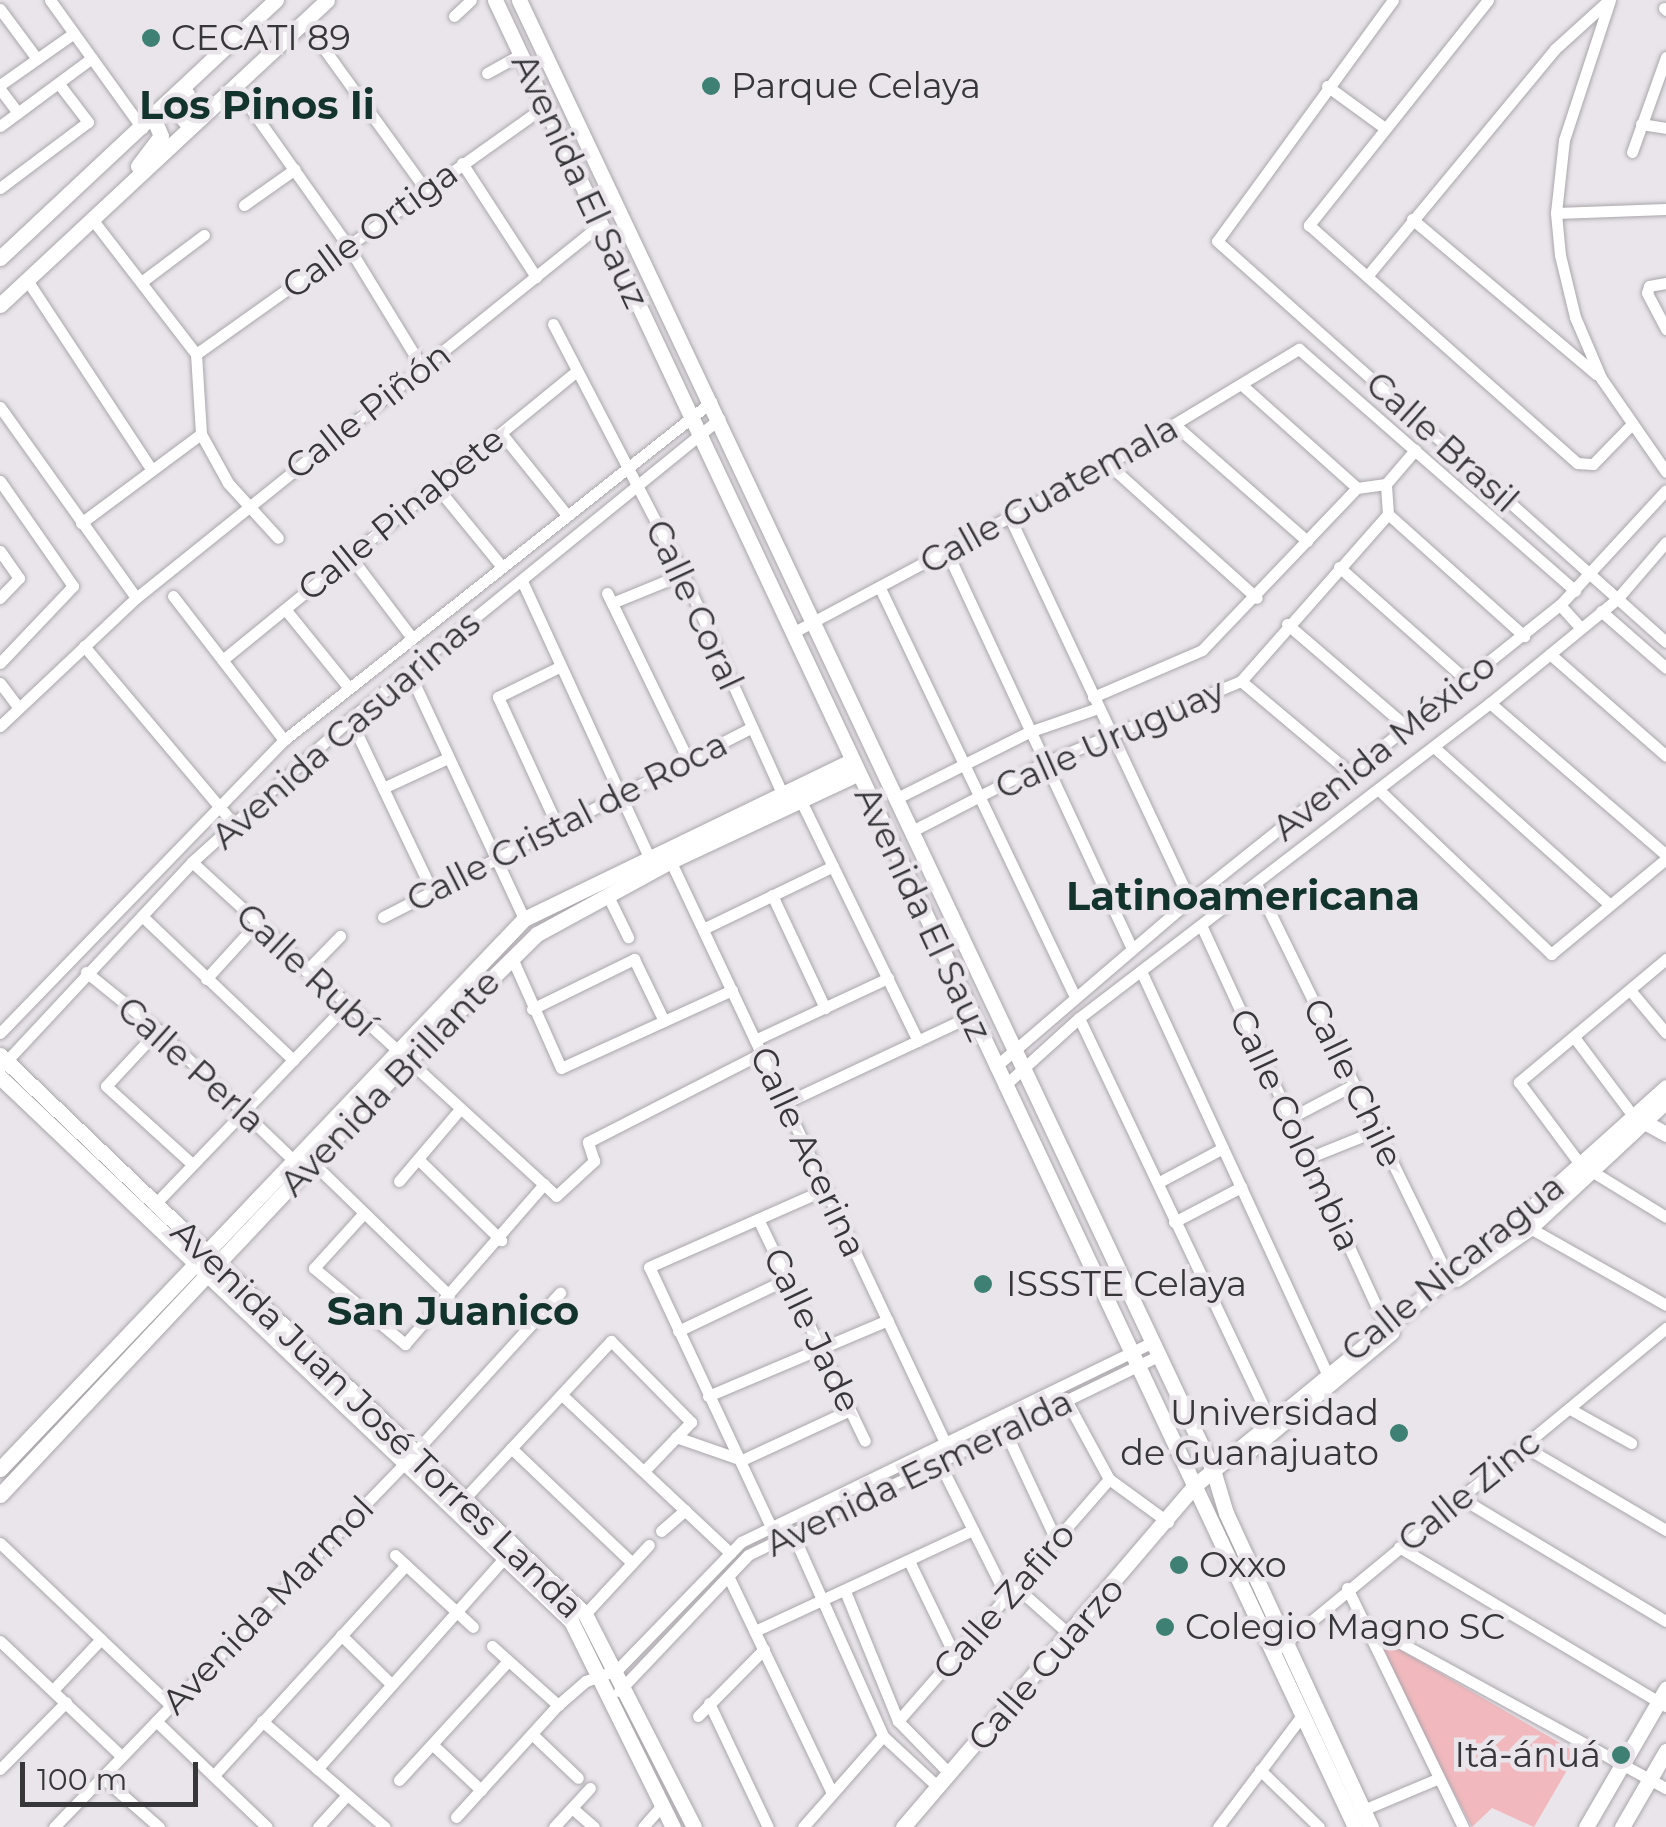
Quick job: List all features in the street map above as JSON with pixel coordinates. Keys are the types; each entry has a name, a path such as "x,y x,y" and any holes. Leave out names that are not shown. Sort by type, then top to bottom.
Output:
{"main road":[{"path":"0,258 276,0"},
{"path":"0,305 327,0"},
{"name":"Avenida El Sauz","path":"495,0 1004,1086 1137,1360 1193,1494 1371,1827"},
{"name":"Avenida El Sauz","path":"519,0 914,830 1215,1475 1300,1718 1355,1827"},
{"path":"519,51 537,36"},
{"path":"190,126 176,107 210,63"},
{"path":"122,190 161,136 147,122"},
{"path":"598,218 616,202"},
{"name":"Avenida Brillante","path":"0,1468 312,1162 524,919 790,801 854,768"},
{"name":"Avenida Brillante","path":"0,1495 294,1161 537,934 608,896 652,864"},
{"name":"Avenida Juan José Torres Landa","path":"2,1061 154,1206 205,1263"},
{"name":"Avenida Juan José Torres Landa","path":"0,1077 205,1263 510,1552 585,1614 609,1674 610,1694 673,1827"},
{"name":"Calle Nicaragua","path":"1193,1494 1585,1168 1639,1119 1666,1087"},
{"name":"Calle Nicaragua","path":"1639,1119 1666,1101"},
{"path":"1639,1119 1666,1134"},
{"name":"Calle Nicaragua","path":"1449,1278 1530,1228 1585,1168"},
{"name":"Avenida Juan José Torres Landa","path":"411,1457 464,1499 571,1621 609,1674 627,1688 694,1827"},
{"name":"Calle Cuarzo","path":"903,1827 1193,1494"},
{"path":"1586,1827 1664,1699"},
{"path":"1622,1827 1666,1752"}],"street":[{"path":"50,0 92,58 147,122"},
{"path":"454,16 471,0"},
{"path":"1382,126 1328,86 1393,0"},
{"path":"1488,0 1382,126 1309,225 1576,463 1593,464 1630,426"},
{"path":"1368,275 1554,49 1610,0"},
{"path":"1610,0 1564,140 1556,212 1575,317 1601,378 1630,426 1666,472"},
{"path":"0,9 37,59"},
{"path":"304,21 425,189"},
{"path":"18,113 0,87 74,33"},
{"path":"486,72 519,51"},
{"path":"1632,152 1666,56"},
{"path":"0,126 92,58"},
{"path":"2,183 88,122 60,84"},
{"path":"234,85 348,246 423,368"},
{"name":"Calle Brasil","path":"1328,86 1217,242 1666,642"},
{"name":"Calle Ortiga","path":"196,354 544,106"},
{"path":"1641,124 1666,128"},
{"path":"462,164 536,276"},
{"path":"244,205 295,169"},
{"path":"1556,212 1666,209"},
{"name":"Calle Piñón","path":"0,726 136,598 536,276 598,218"},
{"path":"92,219 144,280 196,354 201,434 248,506 278,538"},
{"path":"1412,219 1601,378"},
{"path":"144,280 204,235"},
{"path":"28,280 152,470"},
{"path":"1666,282 1656,282 1647,293 1666,329"},
{"name":"Calle Coral","path":"553,324 624,472 639,489 683,574 750,728 790,801 833,866 918,1041"},
{"name":"Calle Guatemala","path":"794,632 1108,464 1299,349 1415,450"},
{"name":"Calle Pinabete","path":"226,657 576,372"},
{"path":"1242,385 1357,488 1386,484 1415,450 1575,591"},
{"name":"Avenida Casuarinas","path":"0,1033 214,805 284,740 710,402"},
{"path":"0,407 136,598"},
{"name":"Avenida Casuarinas","path":"2,1061 192,862 350,720 639,489 719,419"},
{"path":"1175,425 1307,542"},
{"path":"501,433 567,515"},
{"path":"80,522 201,434"},
{"path":"1108,464 1257,598"},
{"path":"0,481 73,586 0,662"},
{"path":"1386,484 1388,514 1524,636"},
{"path":"436,486 502,567"},
{"name":"Calle Uruguay","path":"897,798 1202,650 1257,598 1357,488"},
{"name":"Avenida México","path":"996,1067 1190,900 1354,776 1464,678 1560,605 1666,490"},
{"name":"Calle Uruguay","path":"914,830 1044,763 1112,738 1241,681 1388,514"},
{"path":"1010,518 1190,900"},
{"name":"Avenida México","path":"1004,1086 1080,1018 1435,748 1550,654 1617,598 1666,542"},
{"path":"0,551 19,578 0,598"},
{"path":"947,552 1132,949"},
{"path":"350,556 412,638"},
{"path":"1339,568 1464,678"},
{"path":"683,574 610,598 686,758"},
{"path":"522,581 652,864"},
{"path":"880,588 1076,996"},
{"path":"173,596 226,657 284,740"},
{"path":"1560,605 1581,628"},
{"path":"284,609 349,688"},
{"path":"1601,611 1666,668"},
{"path":"1288,624 1409,729"},
{"path":"84,646 214,805 234,824"},
{"path":"1550,654 1666,756"},
{"path":"556,822 498,697 561,666"},
{"path":"369,672 384,692"},
{"path":"409,672 524,919"},
{"path":"1241,681 1354,776"},
{"path":"0,683 18,707"},
{"path":"1379,790 1551,954 1666,857 1490,703"},
{"path":"350,720 432,890"},
{"name":"Calle Cristal de Roca","path":"383,917 556,822 750,728"},
{"path":"1435,748 1610,905"},
{"path":"383,788 448,758"},
{"name":"Calle Acerina","path":"668,856 952,1455"},
{"name":"Calle Rubí","path":"192,862 306,971 556,1196 594,1161 588,1142 762,1053"},
{"path":"705,928 833,866"},
{"name":"Calle Chile","path":"1256,884 1449,1278"},
{"path":"772,895 824,1008"},
{"path":"608,896 628,936"},
{"path":"142,916 294,1060"},
{"path":"206,979 256,924"},
{"name":"Calle Colombia","path":"1201,925 1387,1330"},
{"path":"306,971 340,936"},
{"path":"512,958 561,1068 732,990"},
{"path":"532,1009 634,959 664,1021"},
{"path":"1666,959 1519,1082 1585,1168 1666,1217"},
{"name":"Calle Perla","path":"86,972 158,1030 294,1161"},
{"path":"1140,972 1329,1378"},
{"path":"756,1040 888,978"},
{"path":"1630,990 1666,1033"},
{"path":"154,1206 345,1006"},
{"path":"785,1103 971,1016"},
{"path":"1080,1018 1162,1181 1174,1222 1272,1425"},
{"path":"158,1030 106,1086 192,1164"},
{"path":"1574,1036 1639,1119"},
{"path":"1290,1118 1353,1085"},
{"path":"399,1180 460,1109"},
{"path":"1308,1158 1375,1131"},
{"path":"1162,1181 1222,1148"},
{"path":"419,1160 501,1240"},
{"path":"312,1162 449,1295"},
{"path":"364,1214 314,1268 406,1344 501,1240 544,1184"},
{"path":"1174,1222 1241,1187"},
{"path":"771,1527 649,1268 826,1189"},
{"name":"Calle Jade","path":"758,1219 865,1441"},
{"path":"1530,1228 1666,1305"},
{"path":"678,1332 788,1279"},
{"name":"Avenida Marmol","path":"54,1827 411,1457 560,1293"},
{"path":"708,1396 888,1320"},
{"name":"Calle Zinc","path":"1278,1649 1666,1328"},
{"path":"464,1499 611,1341 691,1422 645,1470"},
{"name":"Avenida Esmeralda","path":"610,1694 627,1688 748,1555 1068,1402 1156,1348"},
{"name":"Avenida Esmeralda","path":"456,1817 558,1706 609,1674 730,1553 771,1527 945,1441 1057,1390 1137,1360"},
{"path":"1057,1390 1068,1402 1109,1479 1168,1522"},
{"path":"562,1395 730,1553"},
{"path":"1570,1409 1631,1443"},
{"path":"676,1437 742,1460 850,1410"},
{"path":"1005,1431 1057,1542"},
{"path":"512,1448 632,1563"},
{"path":"1524,1448 1666,1530"},
{"path":"939,1462 972,1530 1011,1591 1071,1636"},
{"name":"Calle Zafiro","path":"898,1721 1109,1479"},
{"path":"1461,1498 1666,1621"},
{"path":"661,1531 685,1510"},
{"path":"755,1631 972,1530"},
{"path":"0,1542 172,1707"},
{"path":"585,1614 650,1545"},
{"path":"1399,1547 1664,1699"},
{"path":"799,1548 883,1736 938,1787"},
{"path":"317,1769 510,1552"},
{"path":"395,1556 473,1627"},
{"path":"910,1561 955,1656"},
{"path":"215,1774 406,1565"},
{"path":"729,1578 832,1793"},
{"path":"696,1588 708,1600"},
{"path":"1348,1588 1463,1827"},
{"path":"845,1591 898,1721 950,1774"},
{"path":"1364,1623 1666,1788"},
{"path":"341,1636 391,1684"},
{"path":"53,1690 101,1639"},
{"path":"0,1641 120,1755"},
{"path":"492,1646 558,1706"},
{"path":"698,1716 764,1649"},
{"path":"400,1780 508,1661"},
{"path":"0,1769 66,1702"},
{"path":"709,1702 768,1827"},
{"path":"1218,1827 1300,1718"},
{"path":"156,1720 267,1827"},
{"path":"262,1721 384,1827"},
{"path":"533,1735 578,1778"},
{"path":"803,1827 883,1736"},
{"path":"434,1745 481,1790"},
{"path":"1260,1770 1319,1827"},
{"path":"102,1777 158,1827"},
{"path":"1363,1810 1439,1778"},
{"path":"554,1827 590,1788"},
{"path":"318,1827 346,1796"},
{"path":"643,1827 662,1806"},
{"path":"572,1808 594,1827"}],"shaded area":[{"path":"1370,1632 1577,1753 1534,1827 1492,1808 1472,1827"}],"place":[{"name":"CECATI 89","path":"151,38"},
{"name":"Parque Celaya","path":"711,86"},
{"name":"ISSSTE Celaya","path":"983,1284"},
{"name":"Universidad de Guanajuato","path":"1399,1433"},
{"name":"Oxxo","path":"1179,1565"},
{"name":"Colegio Magno SC","path":"1165,1627"},
{"name":"Itá-ánuá","path":"1621,1755"}],"district":[{"name":"Los Pinos Ii","path":"257,105"},
{"name":"Latinoamericana","path":"1243,896"},
{"name":"San Juanico","path":"453,1311"}]}
